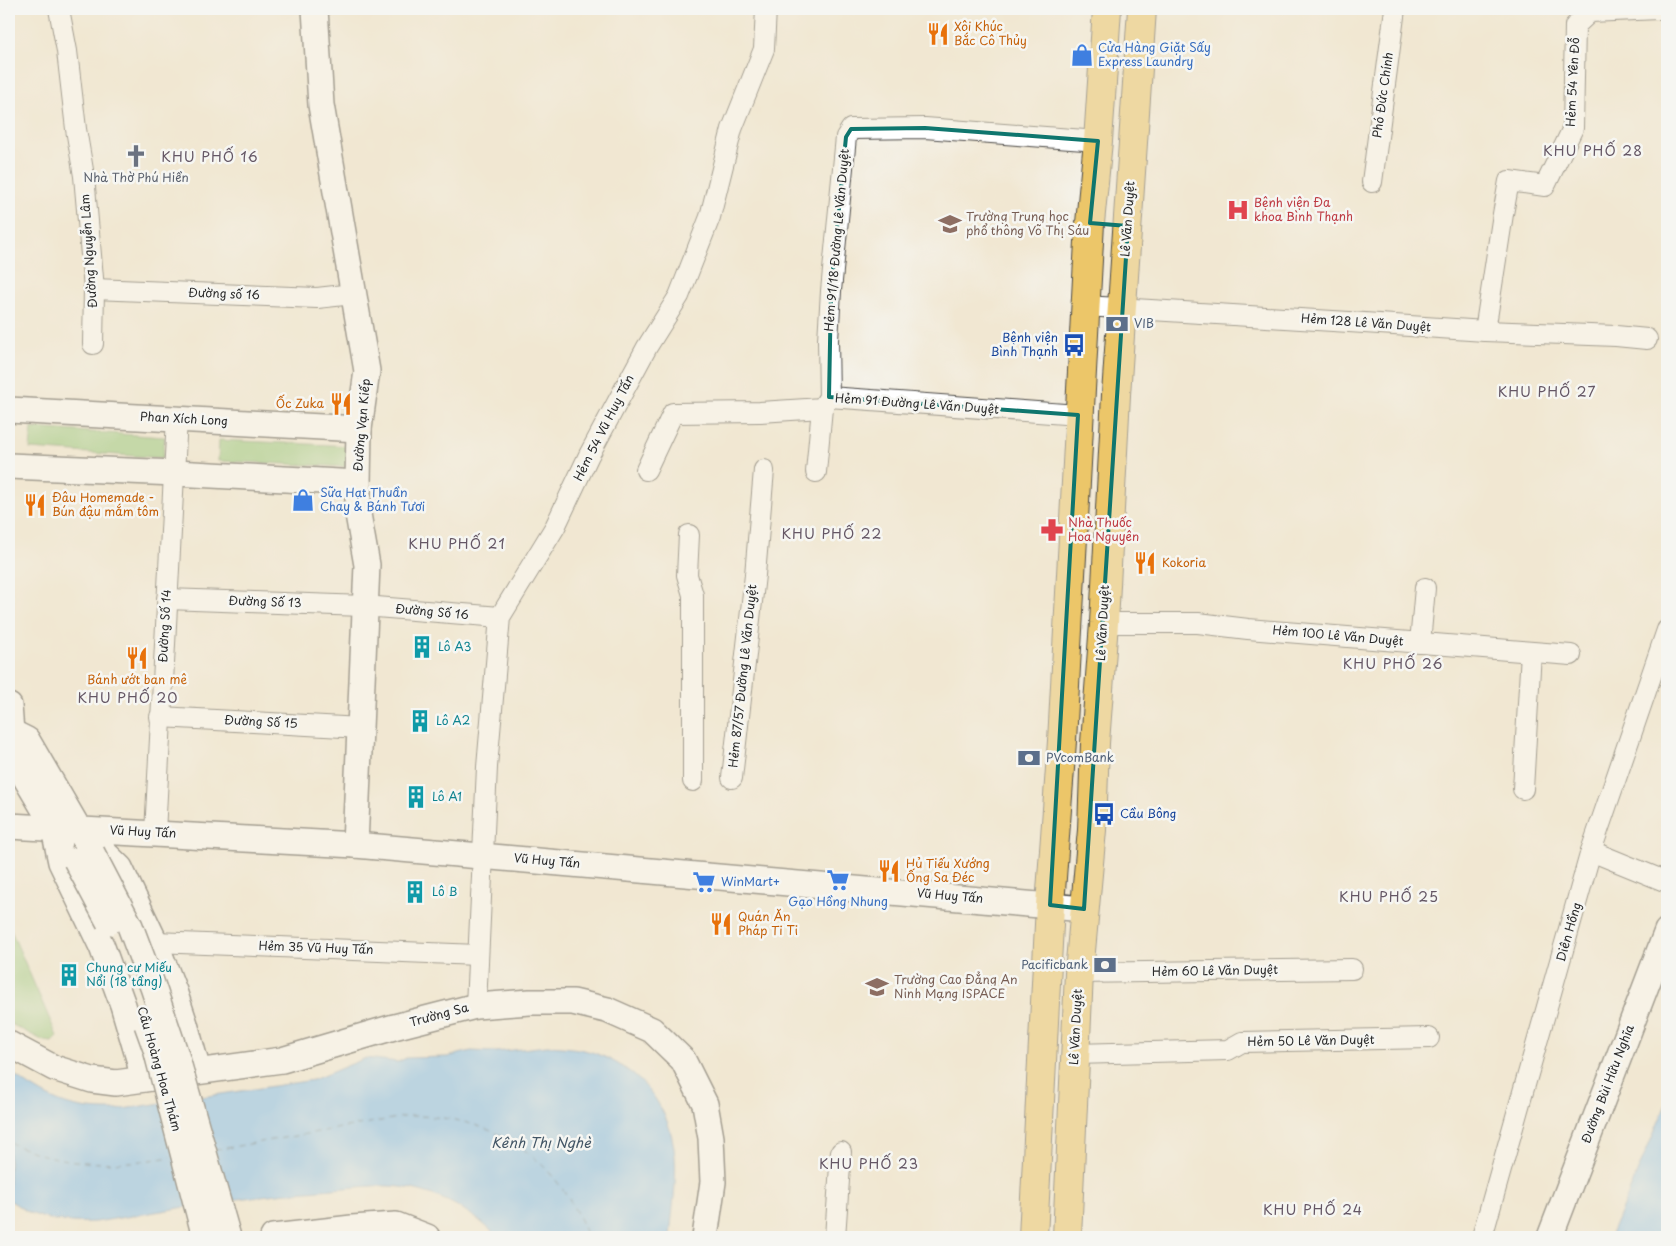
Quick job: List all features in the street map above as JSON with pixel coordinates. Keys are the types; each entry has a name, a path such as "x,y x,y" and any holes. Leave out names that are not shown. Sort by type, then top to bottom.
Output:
{"main road":[{"path":"1033,1237 1050,905 1062,741 1078,415 1090,223 1108,9"},
{"name":"Lê Văn Duyệt","path":"1067,1237 1079,973 1092,830 1095,742 1142,9"},
{"path":"1090,223 1128,226"},
{"path":"1068,622 1104,624"}],"street":[{"name":"Đường Nguyễn Lâm","path":"59,9 84,176 94,289 93,344"},
{"name":"Đường Vạn Kiếp","path":"315,9 321,105 367,371 359,429 358,514 367,565 355,845"},
{"name":"Hẻm 54 Vũ Huy Tấn","path":"476,1006 487,767 500,617 555,527 589,455 647,347 679,296 710,217 732,129 764,49 766,9"},
{"name":"Phó Đức Chính","path":"1372,182 1395,9"},
{"name":"Hẻm 54 Yên Đỗ","path":"1485,332 1503,214 1510,181 1545,186 1573,128 1575,26 1590,12 1659,9"},
{"name":"Hẻm 91/18 Đường Lê Văn Duyệt","path":"826,403 829,320 846,137 850,129 925,128 1098,141"},
{"name":"Đường số 16","path":"94,289 317,298 353,294"},
{"name":"Hẻm 128 Lê Văn Duyệt","path":"1085,306 1485,332 1616,336 1647,339"},
{"name":"Hẻm 91 Đường Lê Văn Duyệt","path":"646,470 673,413 760,412 826,403 1078,415"},
{"path":"816,472 826,403"},
{"name":"Phan Xích Long","path":"9,410 359,429"},
{"name":"Đường Số 14","path":"155,833 178,418"},
{"path":"9,466 175,472 358,483"},
{"name":"Hẻm 87/57 Đường Lê Văn Duyệt","path":"732,778 755,575 764,470"},
{"path":"689,535 688,575 693,596 693,781"},
{"path":"1420,643 1425,588"},
{"name":"Đường Số 13","path":"167,599 364,606"},
{"name":"Đường Số 16","path":"364,606 500,617"},
{"name":"Hẻm 100 Lê Văn Duyệt","path":"1104,624 1198,624 1571,655"},
{"name":"Diên Hồng","path":"1482,1237 1591,851 1667,630"},
{"path":"1523,789 1531,652"},
{"path":"9,706 10,742 54,828 61,862 102,947 123,1005 143,1079"},
{"name":"Đường Số 15","path":"160,717 361,728"},
{"path":"10,742 27,740 80,829 120,868 155,942 185,1024 198,1071"},
{"name":"Vũ Huy Tấn","path":"9,826 355,845 1084,909"},
{"name":"Cầu Hoàng Hoa Thám","path":"54,828 84,857 130,926 176,1055 228,1237"},
{"name":"Cầu Hoàng Hoa Thám","path":"80,829 84,857 119,940 156,1049 205,1237"},
{"path":"1591,851 1667,882"},
{"name":"Đường Bùi Hữu Nghĩa","path":"1550,1237 1667,931"},
{"name":"Hẻm 35 Vũ Huy Tấn","path":"155,942 478,955"},
{"name":"Hẻm 60 Lê Văn Duyệt","path":"1079,973 1352,969"},
{"name":"Trường Sa","path":"9,1044 54,1068 92,1080 116,1083 282,1060 394,1027 476,1006 530,1002 573,1002 608,1010 652,1030 683,1060 705,1104 711,1138 713,1182 705,1237"},
{"name":"Hẻm 50 Lê Văn Duyệt","path":"1075,1054 1228,1050 1242,1042 1429,1038"},
{"path":"835,1237 841,1152"},
{"path":"273,1237 396,1225 427,1237"}],"highlighted area":[{"path":"925,128 1098,141 1090,223 1128,226 1084,909 1050,905 1078,415 829,397 831,291 846,137 851,129"}],"green space":[{"path":"32,428 165,437 163,458 30,449"},
{"path":"219,440 353,446 352,467 218,461"},
{"path":"9,926 57,1036 52,1042 44,1041 9,1023"}],"water":[{"name":"Kênh Thị Nghè","path":"547,1046 580,1049 600,1055 616,1063 642,1083 661,1108 668,1123 675,1157 675,1187 670,1237 497,1237 479,1220 447,1201 424,1192 393,1186 273,1194 96,1222 48,1219 30,1213 9,1200 9,1072 59,1102 84,1108 116,1110 313,1080 366,1058 398,1062 406,1058 447,1057 471,1051 496,1052"},
{"path":"1667,1102 1667,1237 1610,1237"}],"ferry route":[{"path":"215,1150 409,1116 440,1118 469,1123 495,1133 519,1146 540,1163 559,1184 575,1209 587,1237"},
{"path":"9,1142 48,1156 88,1162 130,1162 171,1157"}],"place":[{"name":"Xôi Khúc Bắc Cô Thủy","path":"938,34"},
{"name":"Cửa Hàng Giặt Sấy Express Laundry","path":"1082,55"},
{"name":"Nhà Thờ Phú Hiền","path":"136,156"},
{"name":"Bệnh viện Đa khoa Bình Thạnh","path":"1238,210"},
{"name":"Trường Trung học phổ thông Võ Thị Sáu","path":"950,224"},
{"name":"VIB","path":"1117,324"},
{"name":"Bệnh viện Bình Thạnh","path":"1074,345"},
{"name":"Ốc Zuka","path":"341,404"},
{"name":"Sữa Hạt Thuần Chay & Bánh Tươi","path":"303,500"},
{"name":"Đậu Homemade - Bún đậu mắm tôm","path":"35,505"},
{"name":"Nhà Thuốc Hoa Nguyên","path":"1052,530"},
{"name":"Kokoria","path":"1145,563"},
{"name":"Lô A3","path":"422,647"},
{"name":"Bánh ướt ban mê","path":"137,658"},
{"name":"Lô A2","path":"420,721"},
{"name":"PVcomBank","path":"1029,758"},
{"name":"Lô A1","path":"416,797"},
{"name":"Cầu Bông","path":"1104,814"},
{"name":"Hủ Tiếu Xướng Ống Sa Đéc","path":"889,871"},
{"name":"Gạo Hồng Nhung","path":"838,880"},
{"name":"WinMart+","path":"704,882"},
{"name":"Lô B","path":"415,892"},
{"name":"Quán Ăn Pháp Ti Ti","path":"721,924"},
{"name":"Pacificbank","path":"1105,965"},
{"name":"Chung cư Miếu Nổi (18 tầng)","path":"69,975"},
{"name":"Trường Cao Đẳng An Ninh Mạng ISPACE","path":"877,987"}],"district":[{"name":"KHU PHỐ 28","path":"1593,151"},
{"name":"KHU PHỐ 16","path":"210,157"},
{"name":"KHU PHỐ 27","path":"1547,392"},
{"name":"KHU PHỐ 22","path":"832,534"},
{"name":"KHU PHỐ 21","path":"457,544"},
{"name":"KHU PHỐ 26","path":"1393,664"},
{"name":"KHU PHỐ 20","path":"128,698"},
{"name":"KHU PHỐ 25","path":"1389,897"},
{"name":"KHU PHỐ 23","path":"869,1164"},
{"name":"KHU PHỐ 24","path":"1313,1210"}]}
